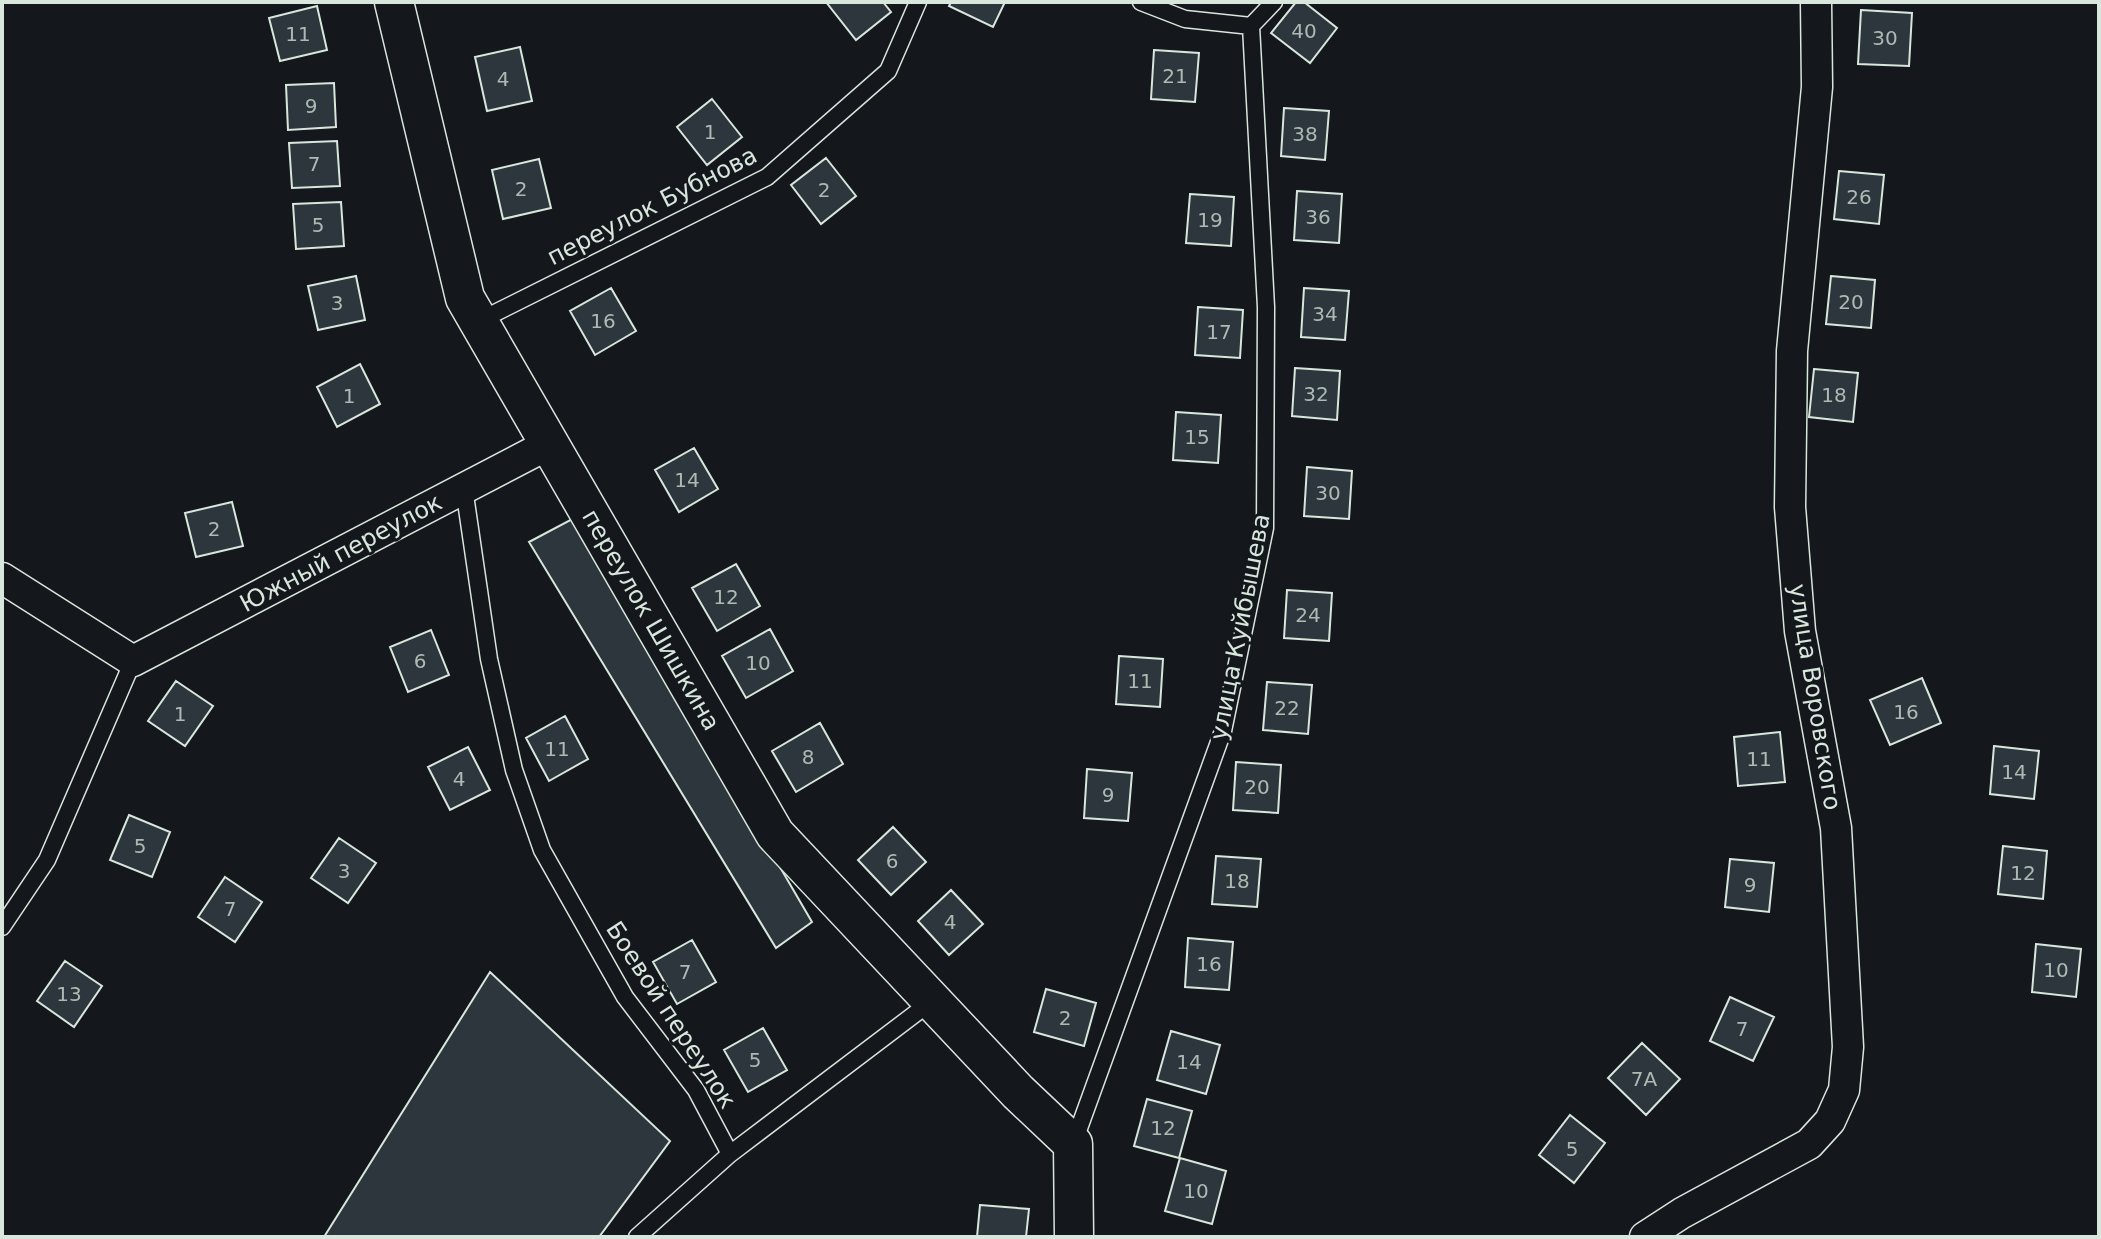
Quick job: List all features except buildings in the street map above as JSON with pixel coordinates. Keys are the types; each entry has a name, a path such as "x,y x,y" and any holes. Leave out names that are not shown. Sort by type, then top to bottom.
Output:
{"street":[{"name":"переулок Шишкина","path":"394,2 465,298 775,834 1018,1092 1073,1144"},
{"name":"улица Воровского","path":"1645,1237 1682,1213 1809,1144 1830,1121 1844,1090 1848,1047 1836,828 1800,631 1790,507 1792,351 1817,87 1816,2"},
{"name":"Южный переулок","path":"133,661 549,444"},
{"path":"2,578 133,661"},
{"name":"улица Куйбышева","path":"1073,1144 1074,1237"}],"lane":[{"name":"переулок Бубнова","path":"478,322 767,177 888,71 918,2"},
{"path":"1141,2 1185,19 1251,26 1274,2"},
{"name":"улица Куйбышева","path":"1073,1144 1223,731 1265,528 1266,307 1251,26"},
{"name":"Боевой переулок","path":"464,488 489,659 514,770 542,850 625,997 696,1090 730,1154"},
{"path":"2,927 47,860 133,661"},
{"path":"637,1237 730,1154 932,1001"}]}
